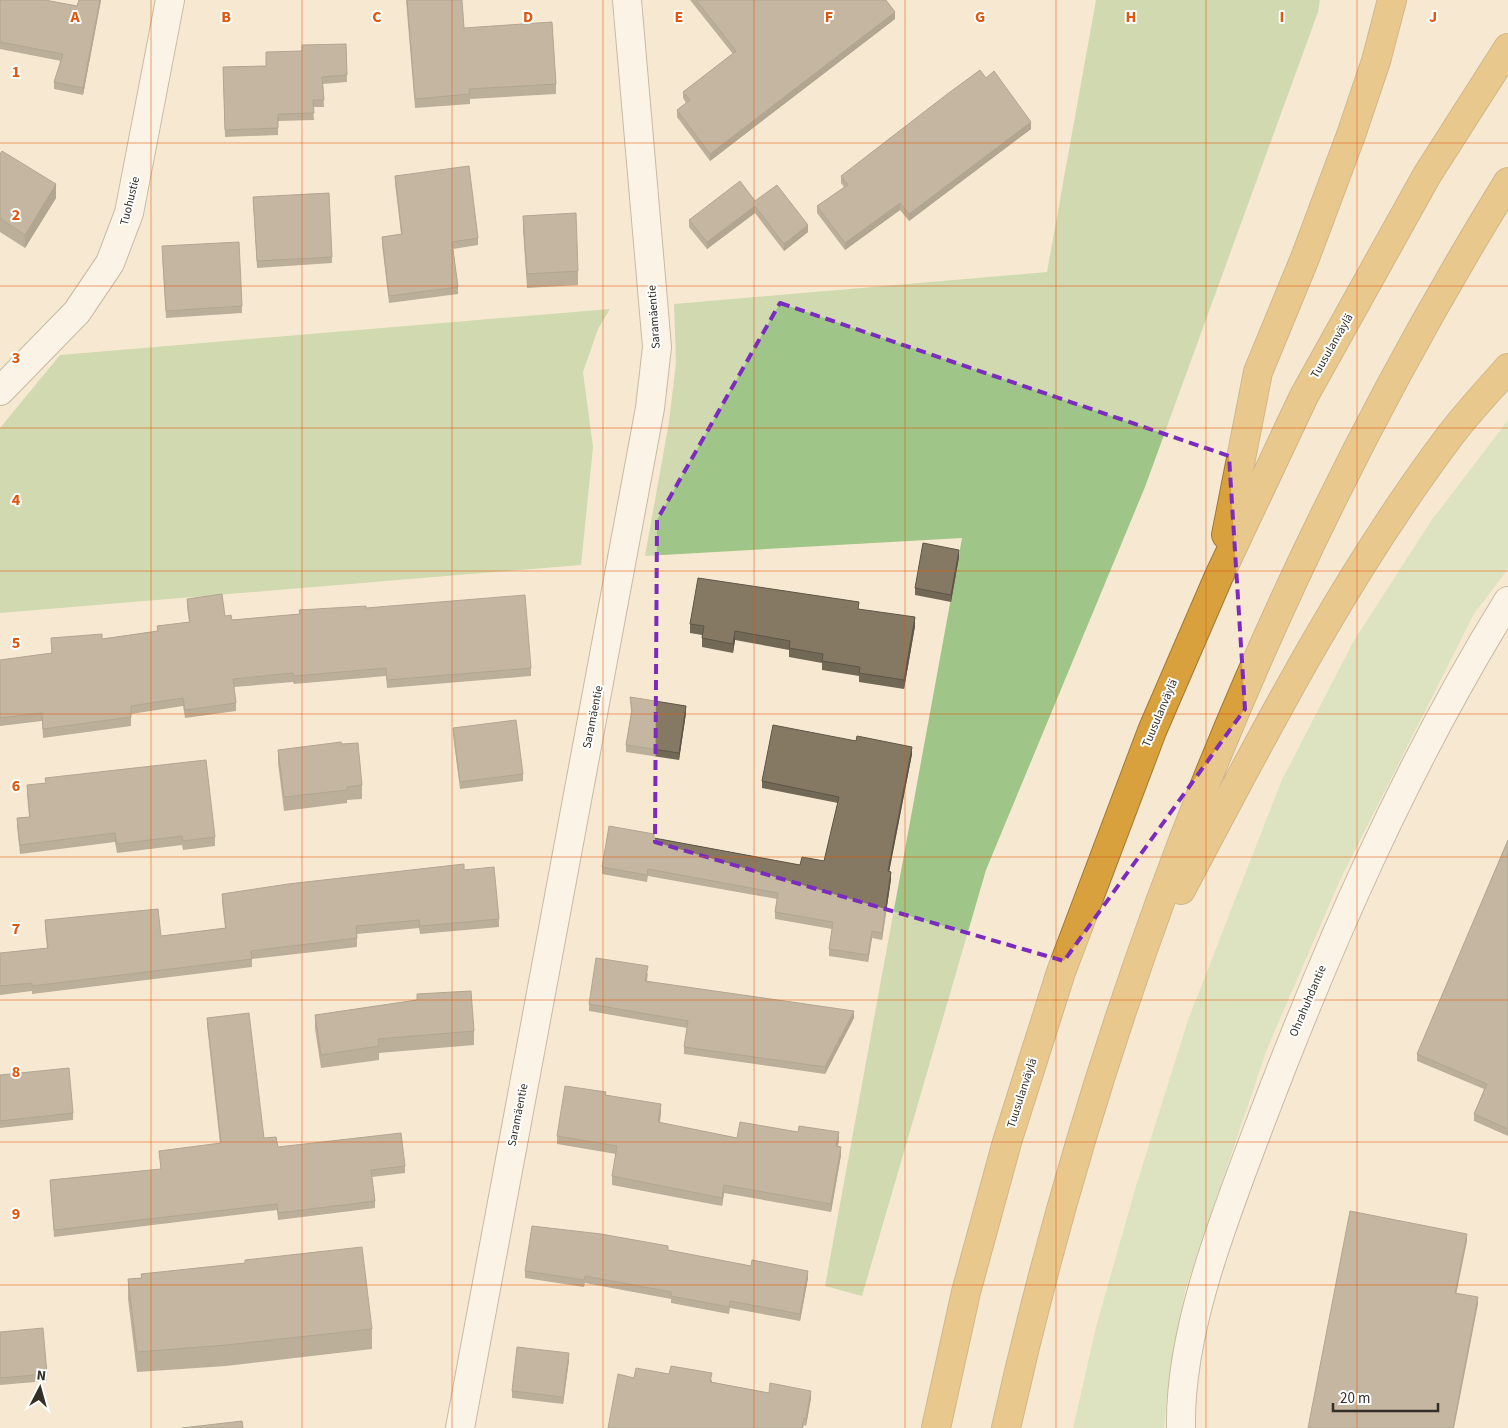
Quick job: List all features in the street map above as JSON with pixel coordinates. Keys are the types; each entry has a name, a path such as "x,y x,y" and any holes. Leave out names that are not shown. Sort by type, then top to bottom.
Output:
{"highway":[{"path":"1218,576 1258,372 1305,258 1351,135 1376,62 1392,0"},
{"name":"Tuusulanväylä","path":"936,1428 966,1292 1004,1152 1061,972 1152,731 1218,576 1304,396 1427,176 1508,48"},
{"path":"1006,1428 1032,1312 1126,996 1216,756 1281,608 1349,467 1416,340 1508,182"},
{"path":"1126,996 1251,759 1323,629 1364,561 1450,436 1508,368"}],"street":[{"name":"Tuohustie","path":"0,391 77,312 110,263 129,213 170,0"},
{"name":"Saramäentie","path":"460,1428 650,408 657,347 628,0"},
{"name":"Ohrahuhdantie","path":"1181,1428 1180,1411 1188,1344 1204,1288 1236,1186 1301,1017 1346,913 1425,748 1508,601"}],"highlighted area":[{"path":"780,303 1229,456 1245,709 1064,961 655,842 657,520"}],"green space":[{"path":"1096,0 1320,0 1318,12 1145,487 986,870 862,1296 825,1286 962,538 645,556 669,422 676,363 674,304 1047,272"},
{"path":"610,309 598,329 583,372 593,447 581,565 0,613 0,428 60,355"},
{"path":"1508,420 1508,569 1474,614 1341,878 1267,1049 1185,1291 1169,1375 1164,1428 1073,1428 1096,1327 1136,1186 1188,1020 1281,782 1353,642 1431,521"}],"building":[{"path":"0,0 45,0 77,6 79,0 100,0 83,88 54,82 63,54 0,42"},
{"path":"407,0 462,0 464,28 552,22 556,84 469,89 470,94 415,99"},
{"path":"696,0 886,0 895,12 710,154 677,110 690,100 683,92 736,51"},
{"path":"346,44 347,75 322,77 324,100 313,100 314,113 278,114 278,128 225,130 223,67 266,66 266,52 302,51 302,45"},
{"path":"980,70 986,78 994,71 1031,122 909,214 900,203 845,243 817,206 848,185 841,176"},
{"path":"2,151 56,184 25,235 0,218 0,154"},
{"path":"469,166 478,238 452,242 458,287 389,296 382,237 402,234 395,176"},
{"path":"740,181 755,201 777,185 808,225 784,244 755,206 707,242 689,220"},
{"path":"329,193 332,257 257,261 253,197"},
{"path":"576,213 578,271 527,274 523,216"},
{"path":"239,242 242,306 166,311 162,246"},
{"path":"923,543 959,550 951,595 915,588"},
{"path":"698,578 859,602 858,609 915,617 904,680 859,673 860,667 822,661 823,654 789,648 790,641 735,631 733,644 702,638 704,626 690,624"},
{"path":"222,594 225,616 231,615 232,620 300,614 299,610 366,606 366,608 525,595 531,668 387,680 386,668 294,676 293,673 233,679 236,703 185,710 183,698 131,706 131,717 43,729 42,713 0,718 0,660 52,653 51,638 102,634 102,639 158,631 157,626 190,622 187,599"},
{"path":"630,697 686,706 679,753 626,745 632,710"},
{"path":"516,720 523,774 460,782 453,728"},
{"path":"773,725 856,741 857,736 912,747 888,871 891,872 882,933 872,931 868,955 829,949 833,922 775,912 778,893 648,869 647,875 602,867 609,826 654,834 654,838 800,865 802,857 824,861 839,797 762,781"},
{"path":"341,742 342,744 358,743 362,785 347,787 347,790 284,797 278,750"},
{"path":"206,760 215,837 183,841 182,836 117,844 115,833 20,845 17,818 30,817 27,785 46,783 45,778"},
{"path":"1508,840 1508,1129 1474,1114 1487,1084 1417,1054"},
{"path":"464,864 464,870 494,867 499,919 420,926 419,920 356,926 357,938 251,951 252,959 32,986 32,983 0,986 0,953 48,948 45,920 158,909 161,936 226,928 222,894 288,884"},
{"path":"596,958 648,966 645,981 854,1011 825,1067 684,1047 688,1021 589,1004"},
{"path":"471,991 474,1031 378,1039 379,1046 321,1055 315,1015 417,1000 417,994"},
{"path":"249,1013 264,1138 276,1137 278,1147 401,1133 405,1166 371,1170 375,1201 278,1213 277,1204 54,1230 50,1180 161,1169 159,1151 221,1143 207,1018"},
{"path":"69,1068 73,1113 0,1121 0,1075"},
{"path":"565,1086 606,1092 605,1095 661,1104 658,1122 737,1138 740,1122 798,1132 799,1126 839,1132 836,1146 841,1147 831,1204 724,1185 722,1198 612,1176 617,1146 557,1136"},
{"path":"1350,1211 1467,1234 1455,1293 1478,1297 1453,1428 1308,1428"},
{"path":"532,1226 601,1234 668,1246 668,1250 751,1266 752,1260 808,1271 800,1314 730,1301 729,1307 671,1296 671,1292 585,1276 584,1280 525,1271"},
{"path":"362,1247 372,1329 226,1345 137,1352 128,1279 142,1278 141,1274 245,1263 245,1260"},
{"path":"43,1328 47,1374 0,1378 0,1332"},
{"path":"517,1347 569,1353 563,1397 512,1391"},
{"path":"671,1366 712,1373 710,1382 769,1393 770,1383 811,1391 806,1419 804,1418 802,1428 608,1428 618,1374 634,1378 636,1368 669,1374"},
{"path":"242,1421 243,1428 182,1428"}]}
